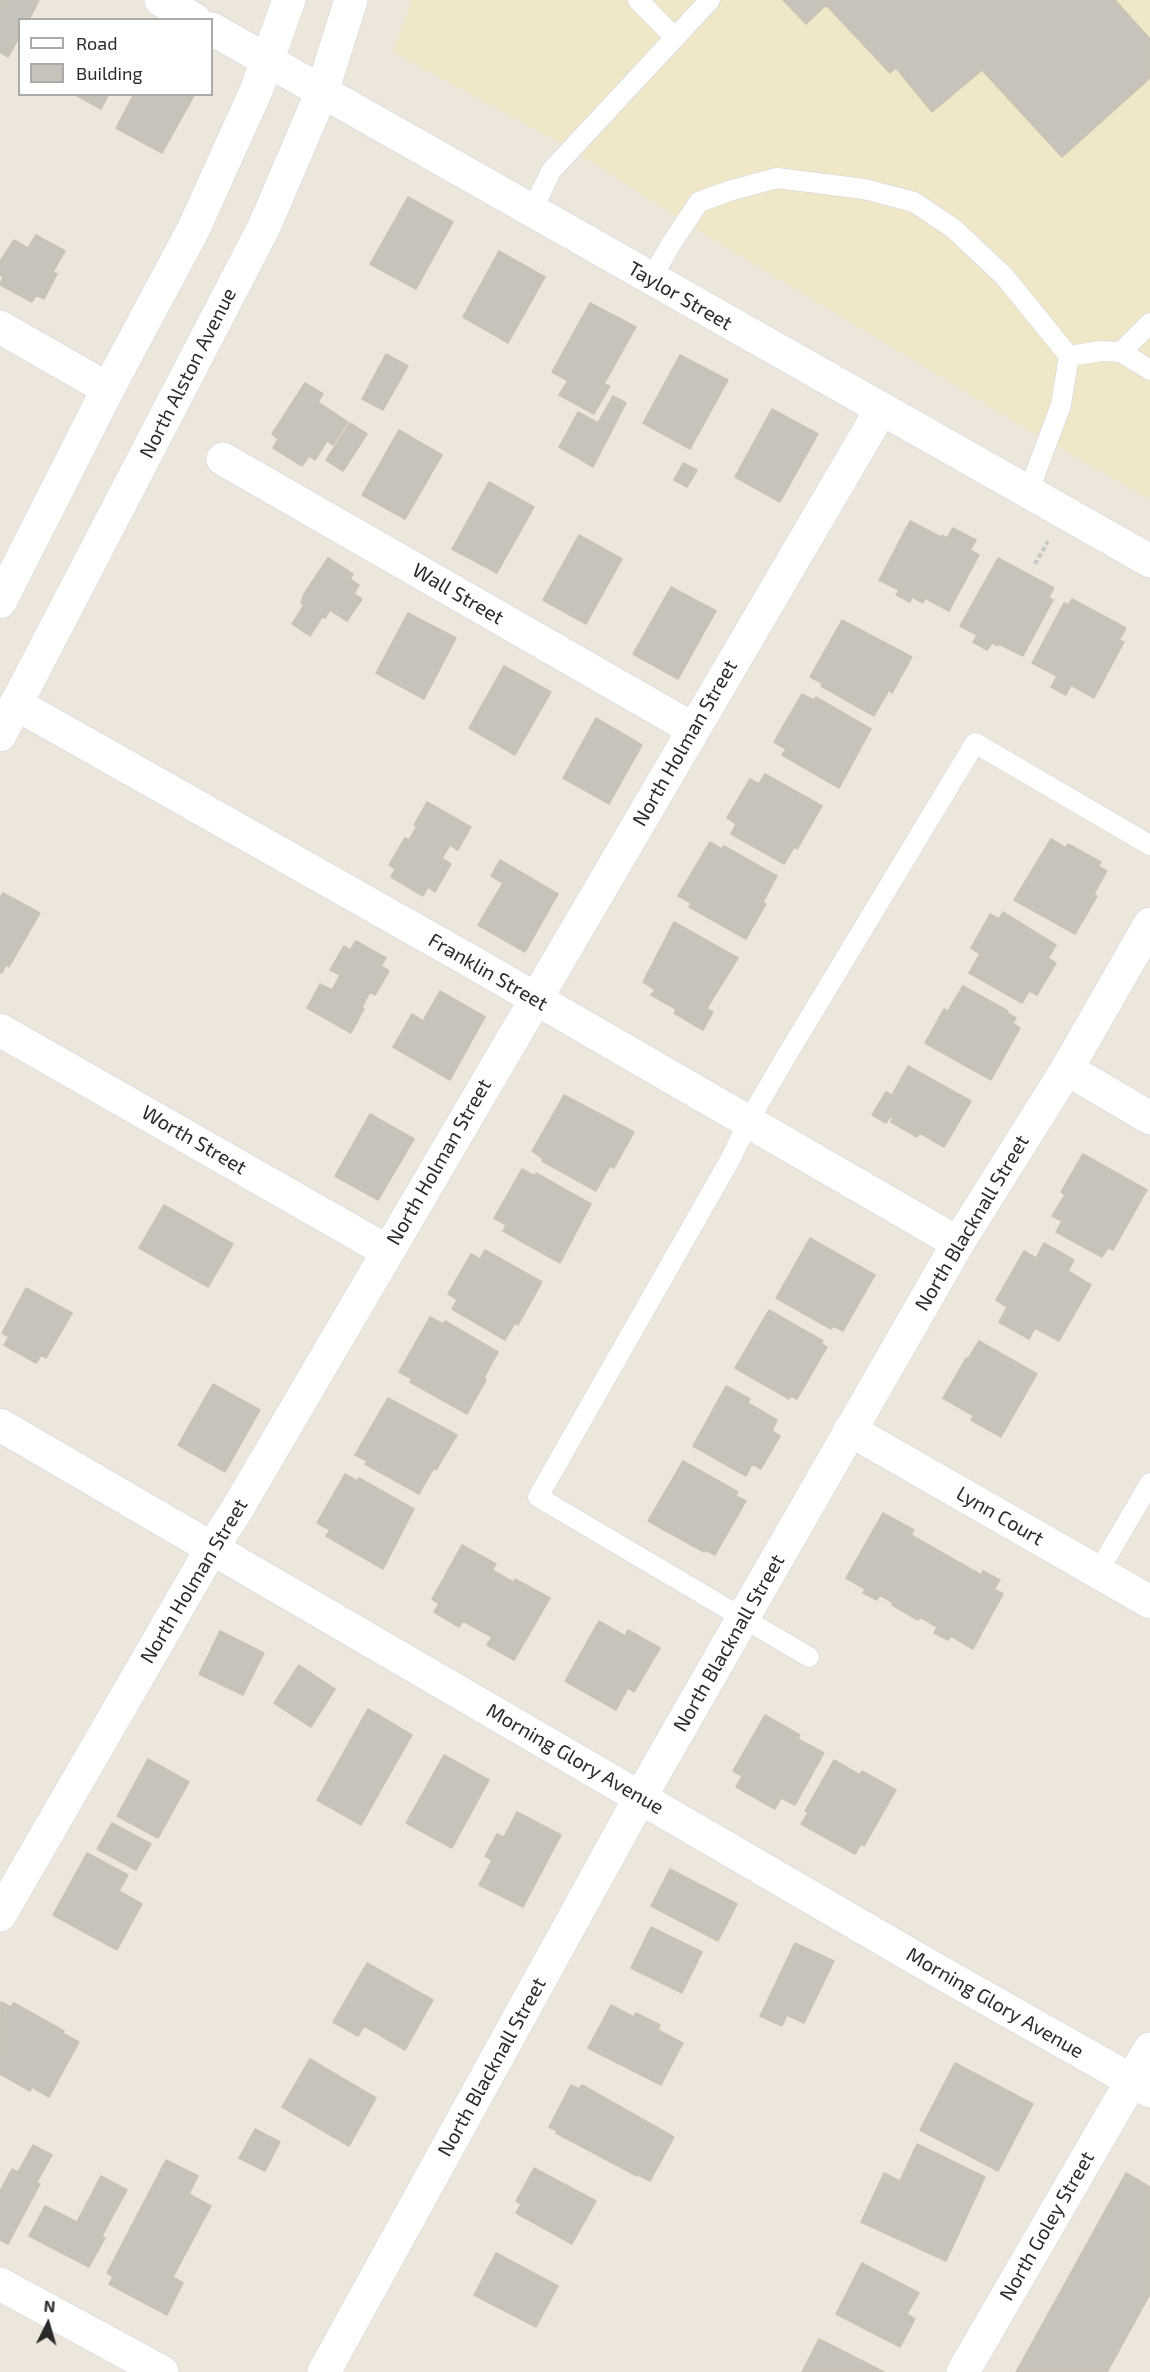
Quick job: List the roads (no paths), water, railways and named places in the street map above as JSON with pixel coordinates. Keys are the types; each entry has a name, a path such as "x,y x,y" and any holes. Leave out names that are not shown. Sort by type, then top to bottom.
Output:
{"street":[{"path":"161,0 192,18"},
{"path":"0,602 108,389 193,230 224,165 268,62 289,0"},
{"name":"North Alston Avenue","path":"0,735 244,266 288,173 322,92 351,0"},
{"name":"Taylor Street","path":"213,30 1150,561"},
{"path":"0,327 108,389"},
{"name":"North Holman Street","path":"0,1915 212,1548 236,1511 881,410"},
{"name":"Wall Street","path":"223,459 693,729"},
{"name":"Franklin Street","path":"16,704 536,999 958,1244"},
{"name":"North Blacknall Street","path":"324,2372 641,1796 958,1244 1067,1069 1150,924"},
{"name":"Worth Street","path":"0,1030 387,1251"},
{"path":"1067,1069 1150,1118"},
{"name":"Morning Glory Avenue","path":"0,1425 641,1796 682,1823 1141,2086"},
{"name":"Lynn Court","path":"850,1430 1150,1602"},
{"name":"North Goley Street","path":"963,2372 1141,2086 1150,2049"},
{"path":"0,2284 162,2372"}],"lane":[{"path":"639,0 675,38"},
{"path":"531,211 551,171 710,0"},
{"path":"651,279 699,202 729,191 777,178 864,189 914,202 954,229 1004,276 1070,356 1061,405 1028,493"},
{"path":"1121,352 1150,323"},
{"path":"1070,356 1101,351 1121,352 1150,370"},
{"path":"809,1657 538,1497 731,1158 748,1122 975,743 1150,845"},
{"path":"1098,1572 1150,1482"}]}
